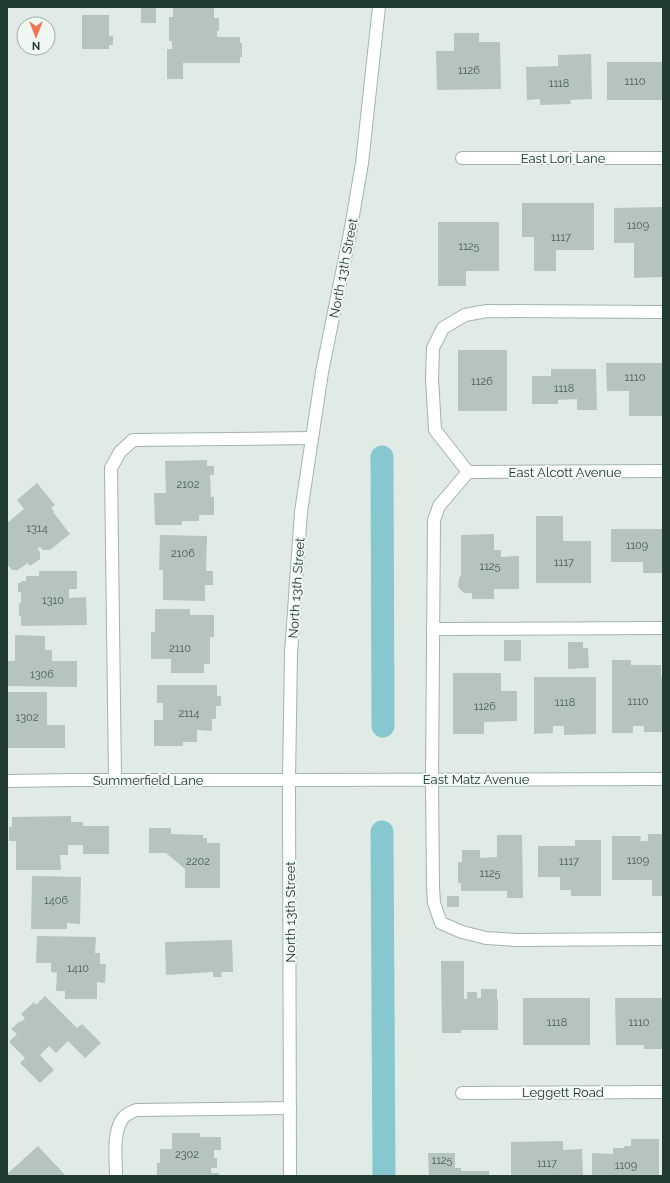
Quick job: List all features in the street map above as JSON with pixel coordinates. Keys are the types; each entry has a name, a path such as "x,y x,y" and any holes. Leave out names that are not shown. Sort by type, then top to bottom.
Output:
{"street":[{"name":"North 13th Street","path":"290,1176 289,780 291,653 301,512 322,372 350,233 362,163 379,7"},
{"name":"East Lori Lane","path":"462,158 663,158"},
{"path":"663,312 487,311 465,315 443,328 433,348 432,378 435,430 468,472 439,506 434,520 432,780 434,903 441,923 462,932 486,938 518,940 663,939"},
{"path":"115,780 111,468 120,452 133,440 312,438"},
{"name":"East Alcott Avenue","path":"468,472 663,471"},
{"path":"433,628 663,628"},
{"name":"East Matz Avenue","path":"289,780 663,779"},
{"name":"Summerfield Lane","path":"7,782 115,780 289,780"},
{"name":"Leggett Road","path":"462,1093 663,1092"},
{"path":"116,1176 116,1139 118,1127 124,1116 136,1110 290,1108"}],"building":[{"path":"141,7 156,7 156,23 141,23"},
{"path":"173,7 214,8 214,18 219,18 219,31 217,31 217,37 240,37 240,43 242,43 242,57 240,57 240,63 183,63 183,79 167,79 167,49 172,49 172,41 169,41 169,17 173,17"},
{"path":"82,15 109,15 109,36 113,36 113,45 109,45 109,49 82,49"},
{"path":"454,33 479,33 479,42 500,42 501,89 437,90 436,51 454,51"},
{"path":"591,54 592,99 570,100 571,104 540,105 540,99 527,100 526,67 558,66 558,55"},
{"path":"607,62 663,62 663,100 607,100"},
{"path":"522,203 594,203 594,250 556,250 556,271 534,271 534,237 522,237"},
{"path":"663,207 663,277 634,278 634,243 614,243 614,208"},
{"path":"438,222 499,222 499,271 466,271 466,286 438,286"},
{"path":"458,350 507,350 507,411 458,411"},
{"path":"606,363 663,363 663,416 629,416 629,391 607,391"},
{"path":"551,369 596,369 597,410 577,410 577,399 558,400 558,404 532,404 532,376 551,376"},
{"path":"207,460 207,466 214,466 214,475 210,475 211,497 214,497 214,515 199,515 199,521 182,521 182,525 155,525 154,493 166,493 165,461"},
{"path":"37,483 55,505 51,508 54,511 53,512 70,534 50,550 43,550 40,547 37,549 40,552 40,559 30,566 28,563 16,571 12,570 7,564 7,523 24,509 17,500"},
{"path":"536,516 563,516 563,541 591,541 591,583 536,583"},
{"path":"611,529 663,529 663,573 643,573 643,562 611,562"},
{"path":"494,534 494,550 501,550 501,557 519,556 519,589 494,589 494,599 472,599 472,593 464,593 458,587 459,578 461,575 461,535"},
{"path":"160,535 207,536 206,571 213,571 213,585 205,585 205,601 163,600 163,570 159,570"},
{"path":"39,571 77,571 77,589 69,589 69,598 86,597 87,625 21,626 19,603 21,603 21,592 18,592 18,583 21,583 21,581 26,581 26,576 39,576"},
{"path":"155,609 190,609 190,615 214,615 214,637 210,637 210,664 204,664 204,673 171,673 171,659 151,659 151,632 155,632"},
{"path":"15,635 45,636 45,650 52,650 52,661 77,661 77,687 7,686 7,661 15,661"},
{"path":"504,640 521,640 521,661 504,661"},
{"path":"568,642 583,642 583,648 588,648 589,668 568,669"},
{"path":"612,660 631,660 631,665 661,665 661,677 663,677 663,732 644,732 644,726 633,726 633,733 612,733"},
{"path":"453,673 501,673 501,691 517,691 517,721 484,722 484,734 453,734"},
{"path":"534,677 596,677 596,734 564,735 564,726 553,726 553,733 534,734"},
{"path":"157,685 217,685 217,696 221,696 221,706 216,706 216,719 212,719 212,731 197,730 197,742 183,742 183,746 154,746 154,720 163,720 163,703 157,703"},
{"path":"8,692 47,692 47,725 65,725 65,748 8,748"},
{"path":"71,816 71,822 83,822 83,826 109,826 109,854 83,854 83,845 68,845 68,855 60,855 61,870 16,870 16,841 9,841 9,827 12,827 12,817"},
{"path":"149,828 171,828 171,834 203,835 203,838 207,838 207,843 220,843 220,888 185,888 185,869 166,853 149,853"},
{"path":"648,834 663,834 663,896 652,896 652,880 612,880 612,836 641,836 640,841 648,841"},
{"path":"497,835 522,835 523,898 507,898 507,891 461,891 461,883 458,883 458,862 462,862 462,850 480,850 480,858 497,857"},
{"path":"575,840 601,840 601,896 571,896 571,890 560,890 560,877 538,877 538,846 575,846"},
{"path":"32,876 81,877 80,924 67,923 67,929 31,929"},
{"path":"447,896 459,896 459,907 447,907"},
{"path":"37,936 96,937 95,953 100,953 100,964 106,964 105,983 97,982 97,999 65,999 65,991 56,991 57,973 51,972 51,963 36,963"},
{"path":"232,940 233,972 221,972 222,977 213,977 213,972 166,975 165,942"},
{"path":"441,961 464,961 464,999 467,999 467,992 477,992 477,998 481,998 481,989 497,989 498,1030 461,1030 461,1033 442,1033"},
{"path":"45,996 77,1028 82,1024 101,1043 85,1058 68,1041 56,1053 49,1046 40,1055 54,1070 40,1083 20,1063 25,1058 9,1042 17,1034 11,1029 25,1018 21,1014 34,1002 36,1005"},
{"path":"523,998 590,998 590,1045 523,1045"},
{"path":"615,998 663,998 663,1049 644,1049 644,1045 616,1045"},
{"path":"172,1133 200,1133 200,1137 221,1137 221,1150 214,1150 214,1158 217,1158 217,1168 211,1168 211,1173 219,1173 219,1176 157,1176 157,1163 160,1163 160,1149 172,1149"},
{"path":"631,1139 659,1139 659,1176 592,1176 592,1153 613,1154 613,1148 624,1148 624,1146 631,1146"},
{"path":"563,1141 563,1150 582,1149 583,1176 511,1176 511,1142"},
{"path":"38,1146 66,1176 9,1176 7,1174"},
{"path":"428,1153 455,1153 455,1168 461,1168 461,1171 489,1171 489,1176 429,1176"}],"waterway":[{"path":"382,457 383,726"},
{"path":"382,832 384,1176"}]}
